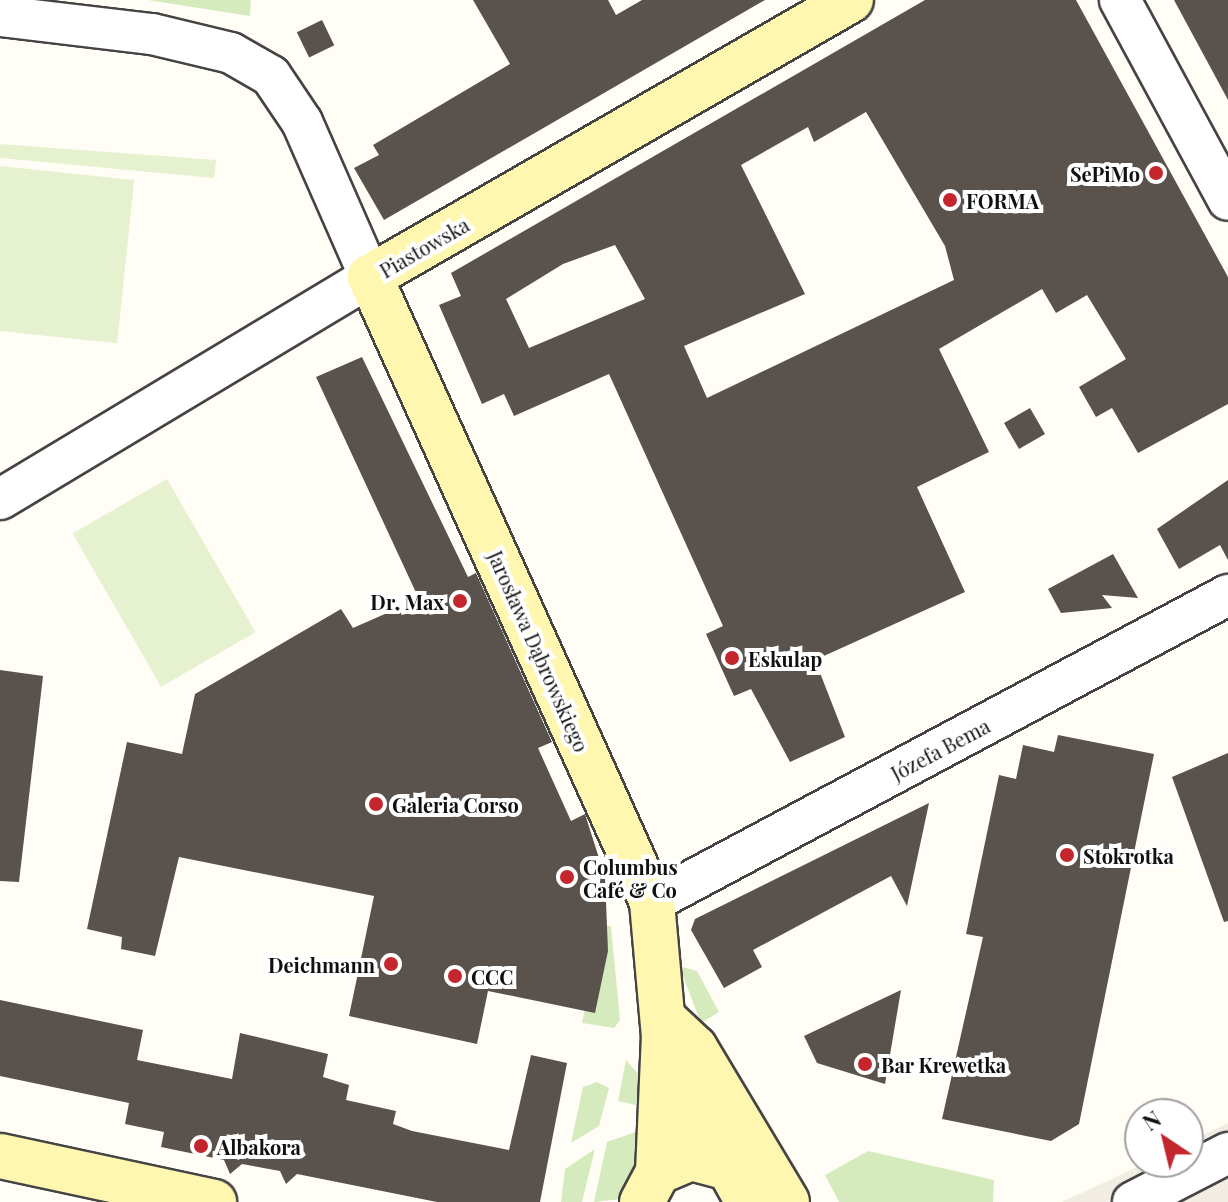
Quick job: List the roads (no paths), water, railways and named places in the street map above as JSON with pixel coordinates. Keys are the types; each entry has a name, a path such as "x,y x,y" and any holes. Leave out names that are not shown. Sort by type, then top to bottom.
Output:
{"street":[{"name":"Piastowska","path":"0,499 370,277 851,0"},
{"path":"1120,0 1228,200"},
{"path":"0,16 152,34 231,53 271,76 302,122 370,277"},
{"name":"Jarosława Dąbrowskiego","path":"370,277 652,902 663,1028 645,1194"},
{"name":"Józefa Bema","path":"652,902 1228,595"},
{"path":"663,1028 695,1048 787,1202"},
{"name":"Jarosława Dąbrowskiego","path":"663,1028 704,1136 738,1185"},
{"path":"1133,1202 1228,1153"},
{"path":"0,1156 214,1202"},
{"path":"645,1194 691,1158 738,1185"}],"place":[{"name":"SePiMo","path":"1156,173"},
{"name":"FORMA","path":"950,200"},
{"name":"Dr. Max","path":"460,601"},
{"name":"Eskulap","path":"732,658"},
{"name":"Galeria Corso","path":"376,804"},
{"name":"Stokrotka","path":"1067,855"},
{"name":"Columbus Café & Co","path":"567,877"},
{"name":"Deichmann","path":"391,964"},
{"name":"CCC","path":"455,976"},
{"name":"Bar Krewetka","path":"865,1064"},
{"name":"Albakora","path":"201,1146"}]}
